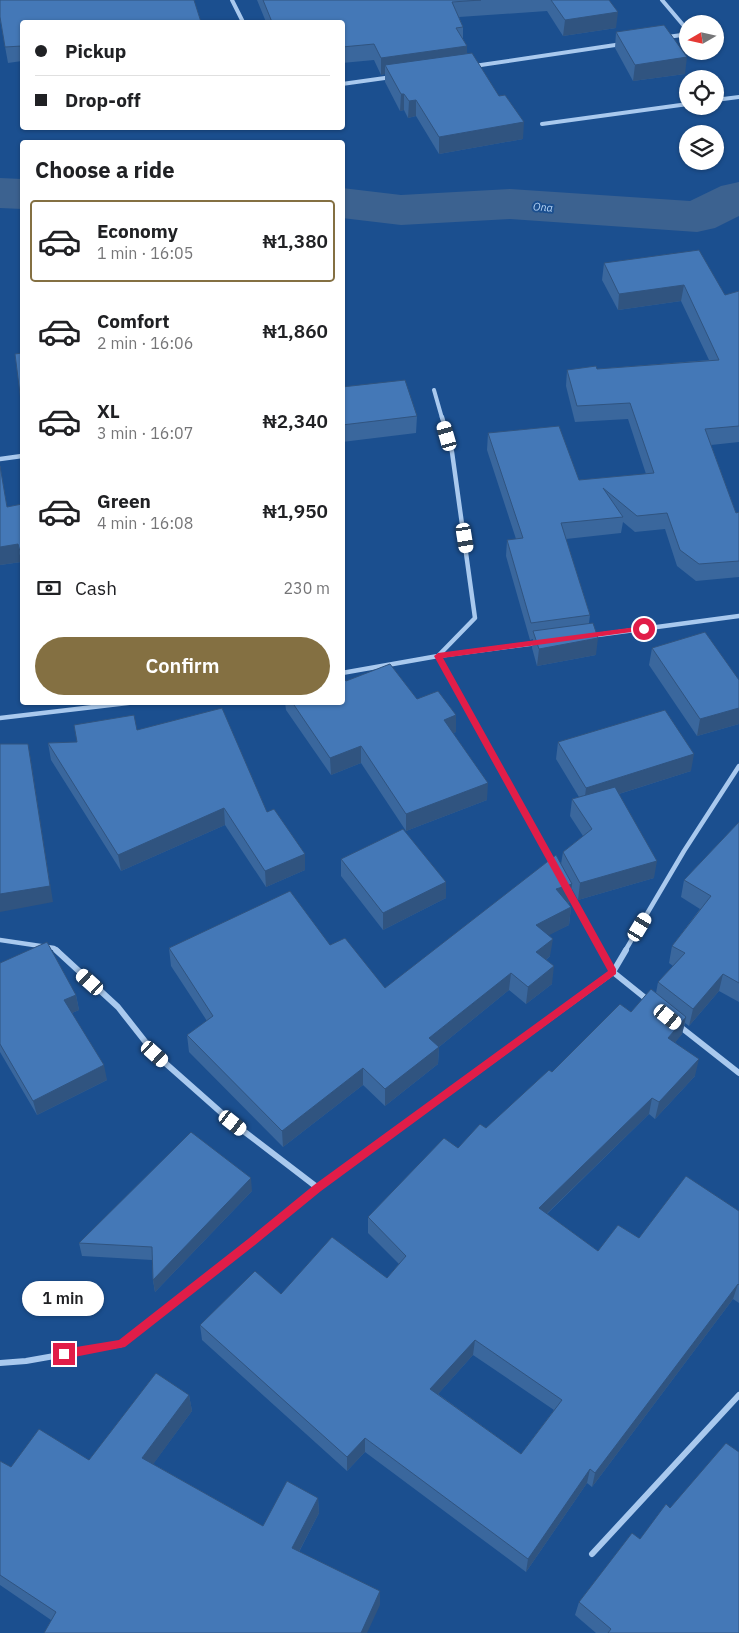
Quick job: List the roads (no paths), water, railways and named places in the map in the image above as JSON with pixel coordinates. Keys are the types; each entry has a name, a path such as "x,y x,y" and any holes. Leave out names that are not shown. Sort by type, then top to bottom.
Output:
{"street":[{"path":"232,0 242,20"},
{"path":"662,0 684,26 686,32 682,35 662,38"},
{"path":"467,67 623,44"},
{"path":"345,84 399,76"},
{"path":"724,99 739,97"},
{"path":"542,124 679,105"},
{"path":"434,390 452,452 475,618 438,656"},
{"path":"0,459 20,456"},
{"path":"583,637 738,617"},
{"path":"345,672 438,656 544,642"},
{"path":"438,656 556,869"},
{"path":"0,718 110,705"},
{"path":"0,1363 26,1361 122,1344 318,1188 613,972 684,852 739,766"},
{"path":"565,886 613,972 657,1008"},
{"path":"0,940 54,948 118,1007 155,1054 233,1123 318,1188"},
{"path":"672,1020 739,1073"},
{"path":"592,1554 739,1395"}],"waterway":[{"name":"Ona","path":"0,193 20,194"},
{"name":"Ona","path":"345,203 401,210 510,204 697,217 739,197"}]}
